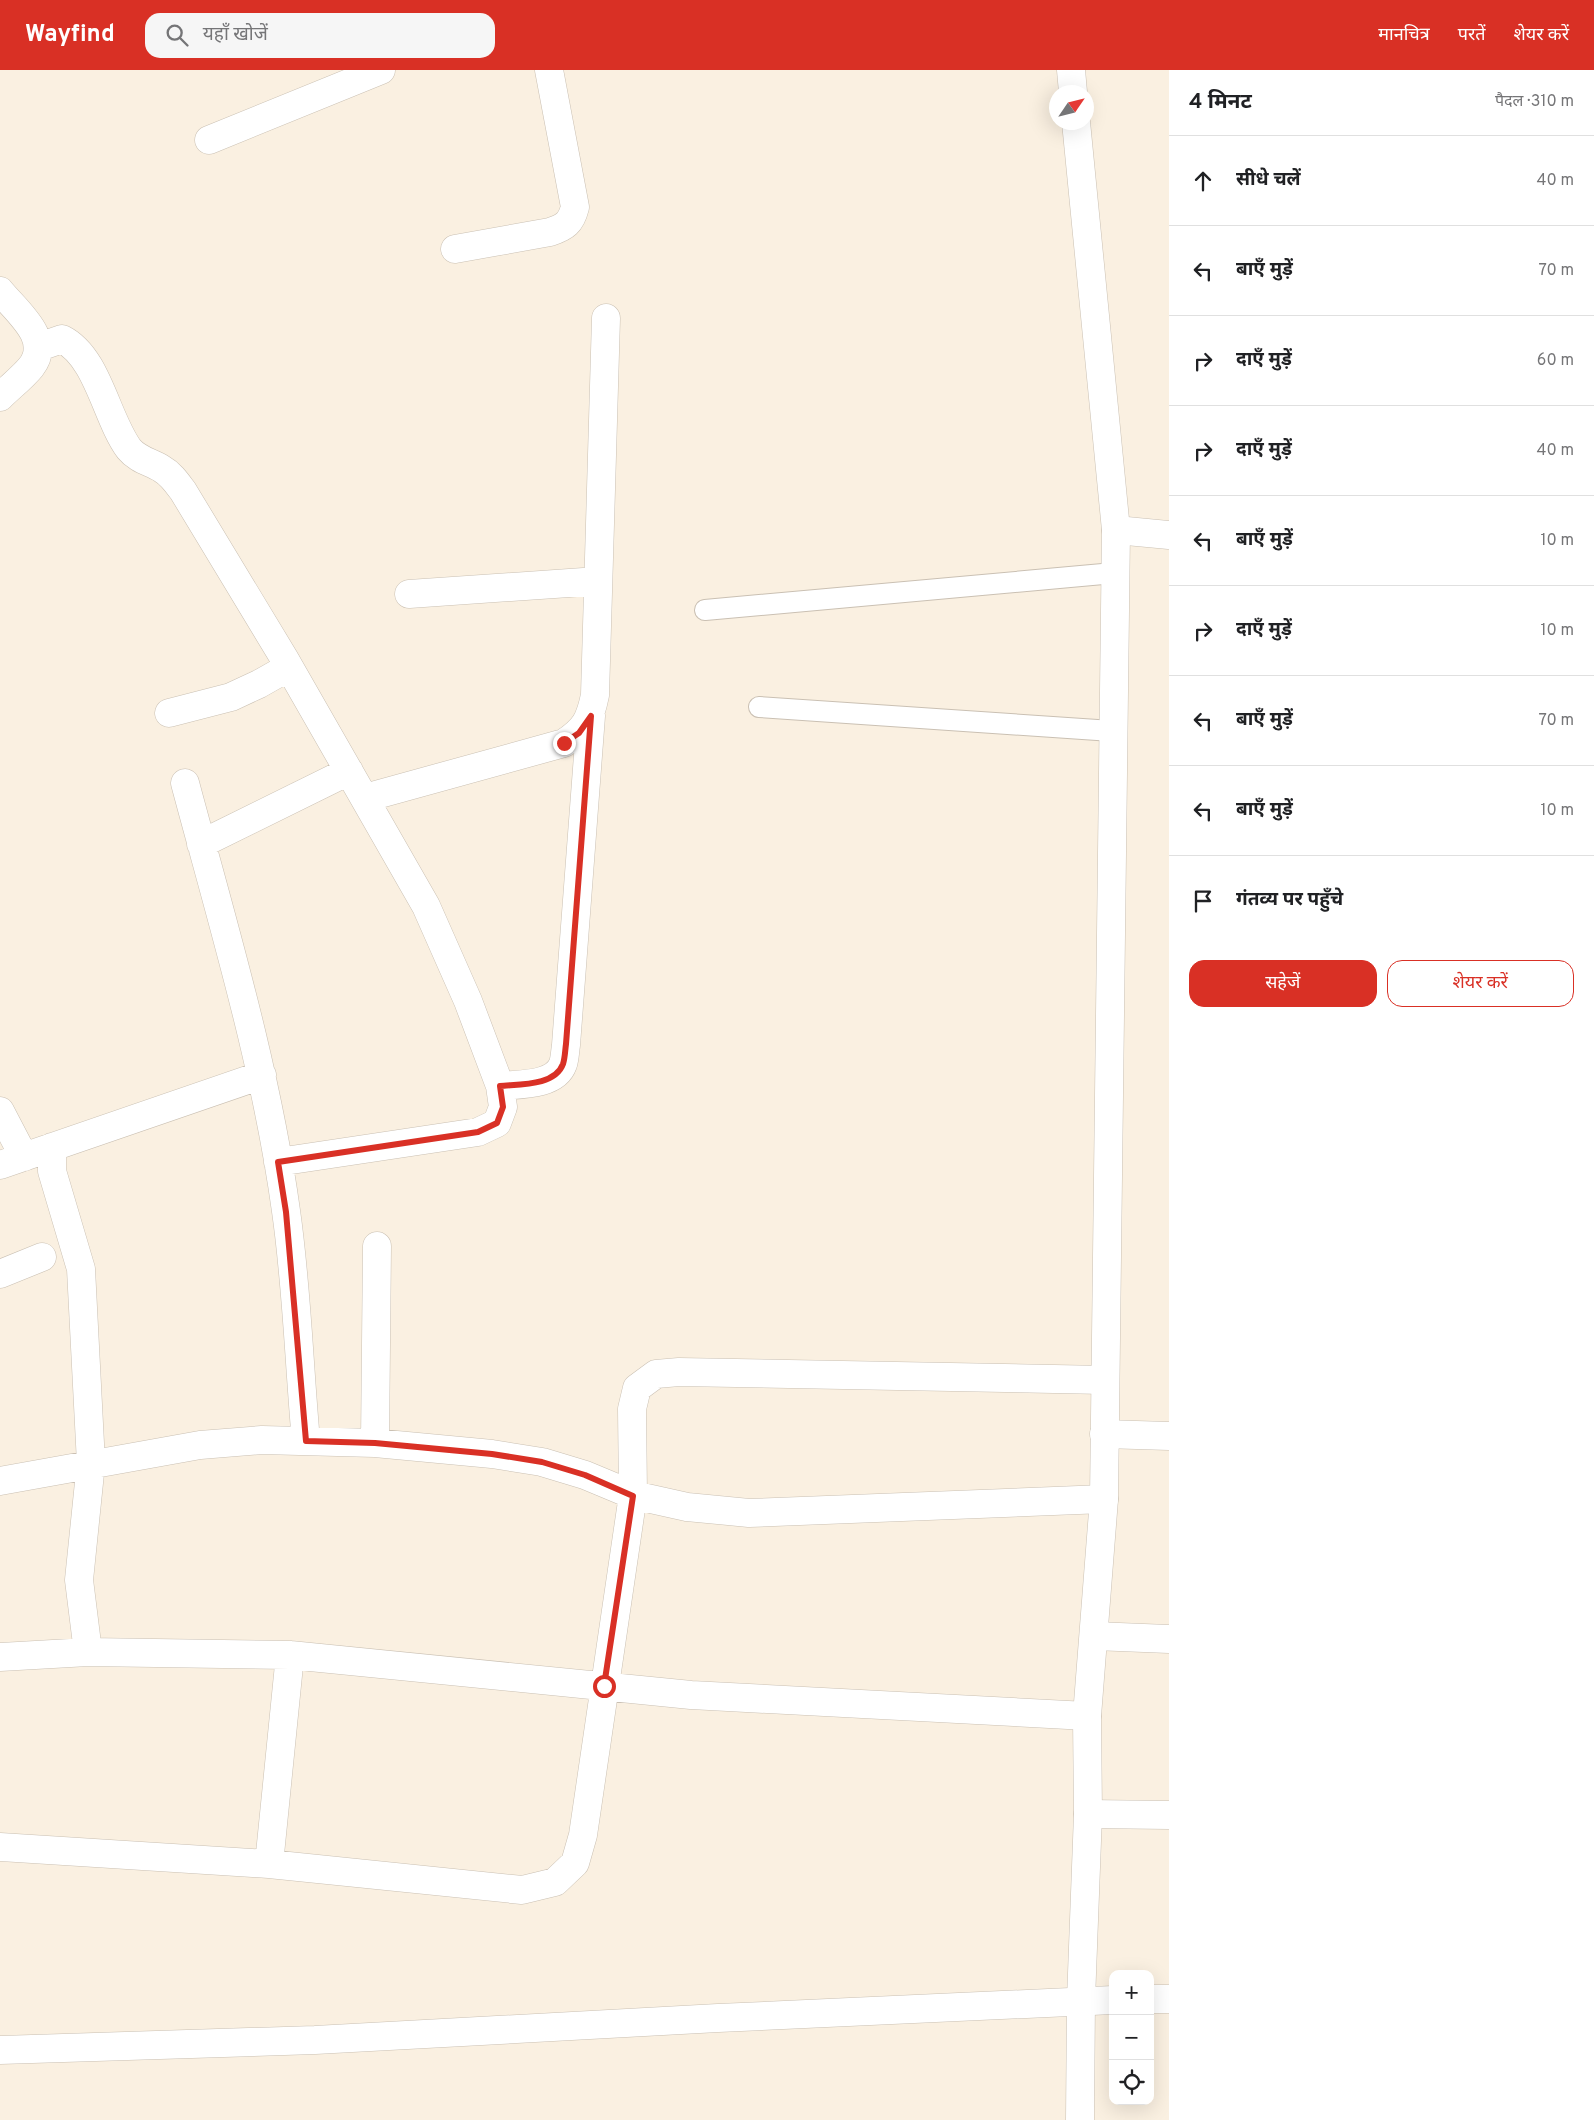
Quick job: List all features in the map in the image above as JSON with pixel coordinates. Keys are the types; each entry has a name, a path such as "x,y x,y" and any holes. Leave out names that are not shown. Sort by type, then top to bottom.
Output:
{"street":[{"path":"209,140 381,70"},
{"path":"455,249 550,232 564,227 572,220 575,208 549,70"},
{"path":"1071,70 1072,85"},
{"path":"1077,130 1116,530 1112,731 1104,1499 1087,1716 1088,1814 1081,2000 1080,2120"},
{"path":"0,291 37,336 39,347 37,357 30,368 0,397"},
{"path":"500,1086 536,1082 553,1077 562,1065 566,1044 591,716 595,696 606,318"},
{"path":"39,347 62,339 77,350 90,369 121,436 131,451 143,460 162,469 183,491 289,667 426,906 468,1001 500,1086 503,1107 497,1123 478,1132 278,1162"},
{"path":"1116,530 1169,535"},
{"path":"408,594 598,581"},
{"path":"169,713 231,696 289,667"},
{"path":"365,798 564,743 579,733 591,716"},
{"path":"201,844 349,772"},
{"path":"185,783 262,1075 278,1162 286,1212 306,1441"},
{"path":"0,1111 12,1161 262,1075"},
{"path":"52,1147 52,1171 81,1269 91,1463 80,1580 88,1652"},
{"path":"375,1443 377,1246"},
{"path":"0,1274 42,1257"},
{"path":"0,1847 269,1864 522,1890 555,1882 575,1863 583,1835 633,1496 632,1409 637,1388 656,1374 679,1372 1105,1380"},
{"path":"1104,1434 1169,1436"},
{"path":"0,1480 200,1444 262,1440 375,1443 492,1454 542,1462 585,1475 633,1496 687,1507 749,1513 1104,1499"},
{"path":"1094,1636 1169,1639"},
{"path":"0,1657 88,1652 290,1655 691,1695 1087,1716"},
{"path":"269,1864 290,1655"},
{"path":"1088,1814 1169,1815"},
{"path":"1154,1999 1169,1999"},
{"path":"0,2050 315,2040 1109,2000"}],"lane":[{"path":"705,610 1114,573"},
{"path":"760,708 1112,731"}],"route":[{"path":"564,743 579,733 591,716 566,1044 562,1065 553,1077 536,1082 500,1086 503,1107 497,1123 478,1132 278,1162 286,1212 306,1441 375,1443 492,1454 542,1462 585,1475 633,1496 604,1686"}]}
